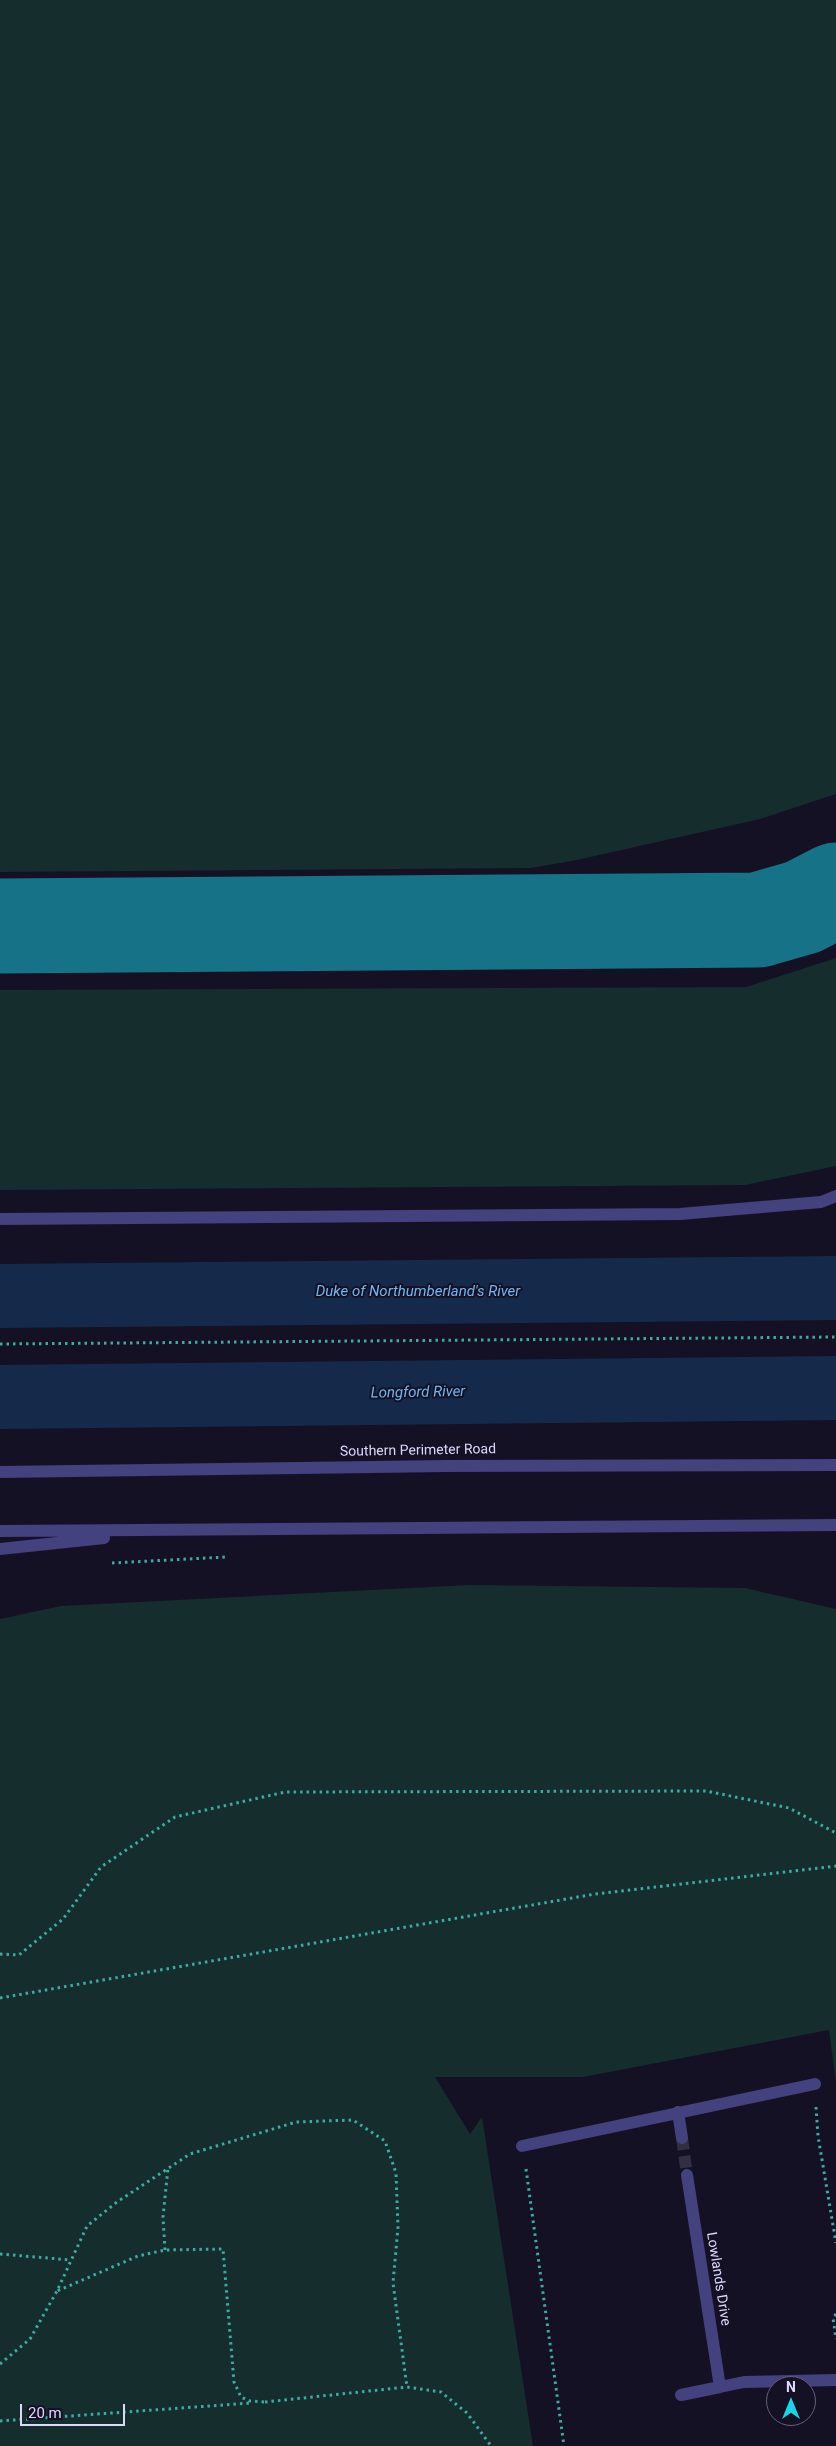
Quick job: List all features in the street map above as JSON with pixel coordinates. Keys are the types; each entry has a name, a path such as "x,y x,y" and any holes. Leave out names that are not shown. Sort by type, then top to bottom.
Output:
{"street":[{"path":"0,1219 680,1214 821,1202 836,1196"},
{"name":"Southern Perimeter Road","path":"0,1472 446,1466 836,1465"},
{"path":"0,1531 836,1525"},
{"path":"0,1549 176,1531"},
{"path":"522,2146 815,2084"},
{"path":"678,2112 682,2138"},
{"name":"Lowlands Drive","path":"687,2175 720,2387"},
{"path":"681,2395 744,2382 836,2380"}],"path":[{"path":"0,1344 836,1337"},
{"path":"0,1954 19,1955 63,1919 101,1866 174,1817 285,1792 706,1791 789,1808 836,1833"},
{"path":"0,1998 595,1894 836,1866"},
{"path":"815,2084 818,2136 836,2243"},
{"path":"0,2364 30,2339 57,2291 87,2226 117,2202 190,2154 296,2122 353,2120 385,2141 396,2173 398,2228 393,2283 407,2387"},
{"path":"522,2146 564,2446"},
{"path":"165,2250 163,2218 168,2168"},
{"path":"57,2291 138,2256 165,2250 223,2249 234,2382 240,2396 250,2401 264,2402"},
{"path":"0,2254 72,2260"},
{"path":"836,2314 833,2318 836,2339"},
{"path":"0,2421 264,2402 407,2387 441,2392 468,2413 491,2446"}],"green space":[{"path":"0,0 836,0 836,794 760,819 577,860 531,868 0,872"},
{"path":"836,958 836,1166 745,1185 0,1190 0,990 746,987"},
{"path":"468,1585 745,1588 836,1609 836,2083 829,2030 583,2077 435,2077 470,2134 482,2117 533,2446 0,2446 0,1619 61,1606"}],"waterway":[{"name":"Duke of Northumberland's River","path":"0,1296 836,1288"},
{"name":"Longford River","path":"0,1397 836,1388"}],"taxiway":[{"path":"0,926 758,920 803,907 836,890"}],"tunnel":[{"path":"682,2138 687,2175"}]}
